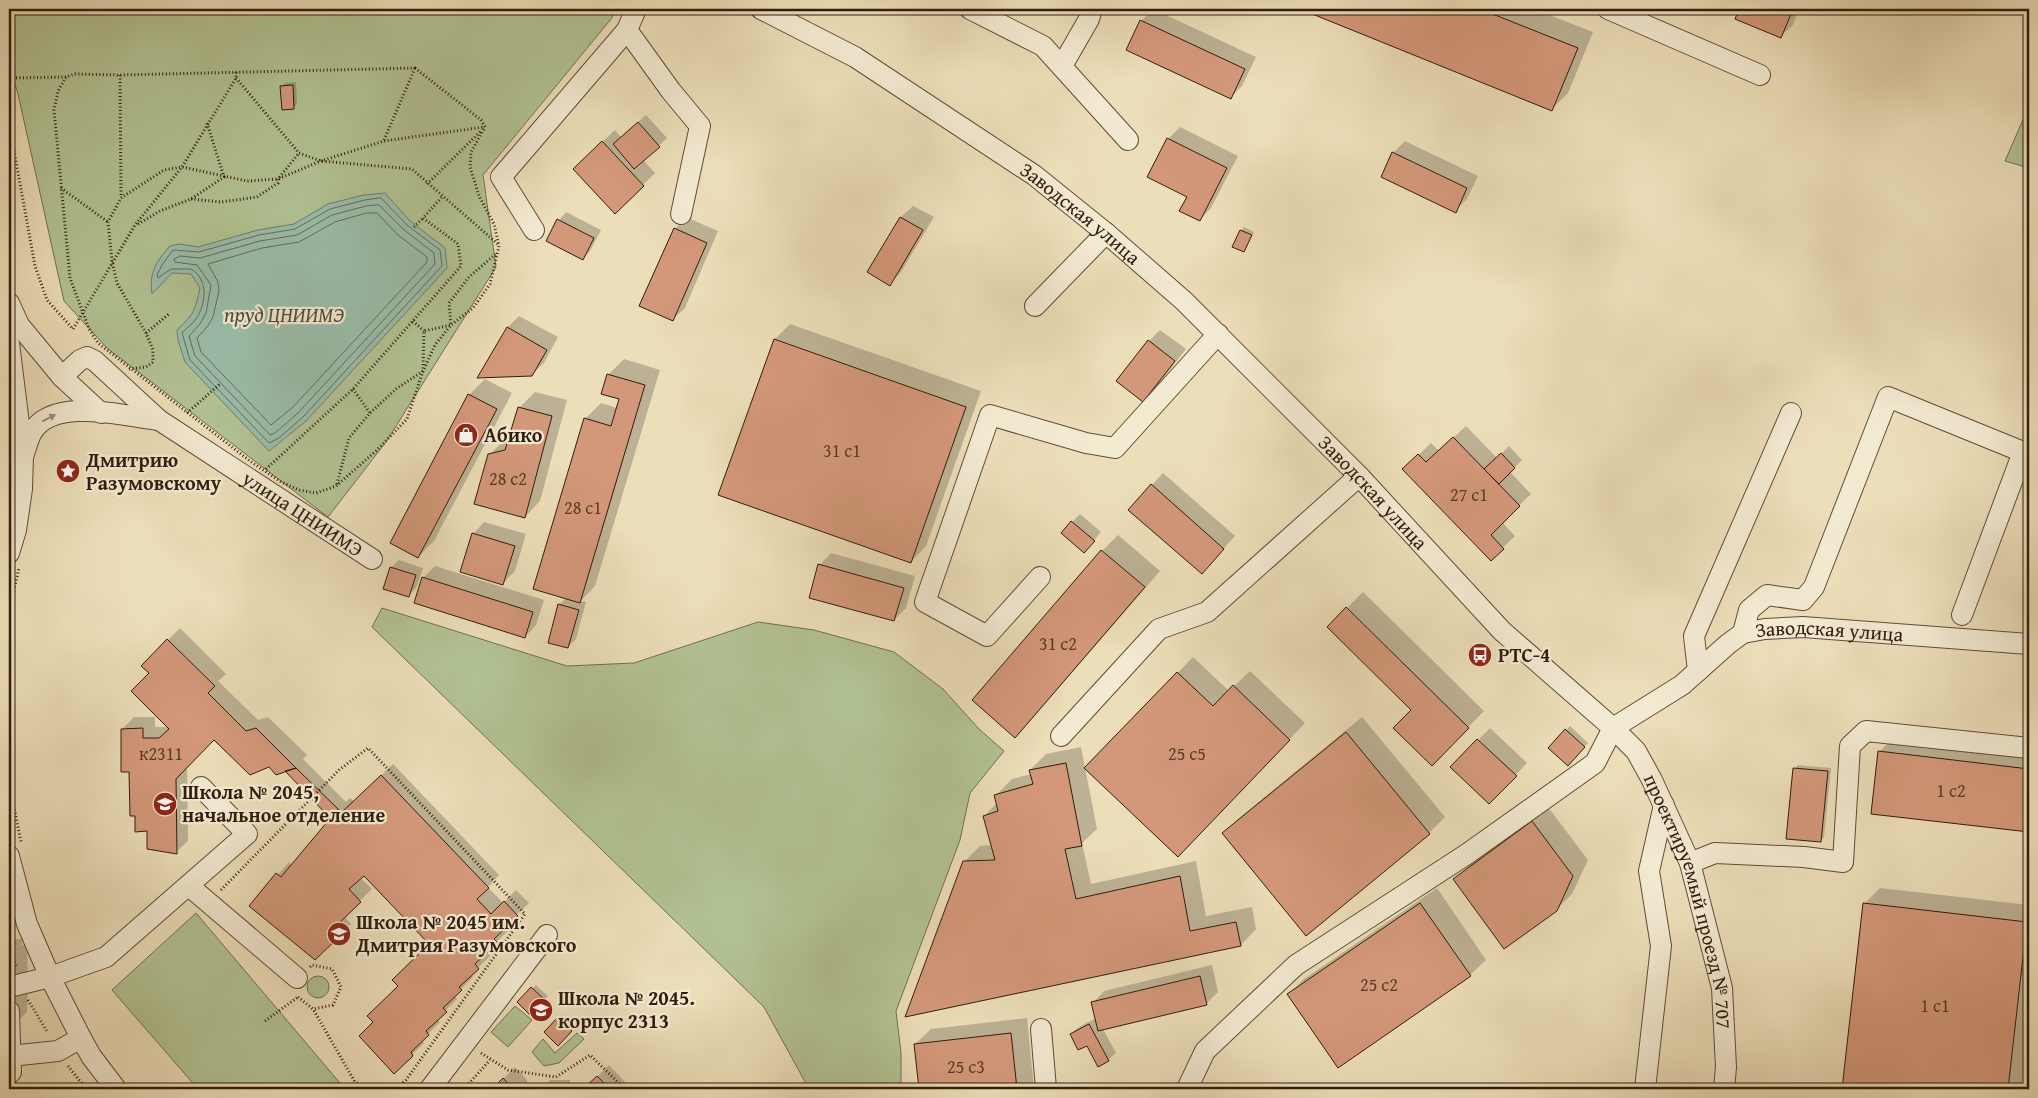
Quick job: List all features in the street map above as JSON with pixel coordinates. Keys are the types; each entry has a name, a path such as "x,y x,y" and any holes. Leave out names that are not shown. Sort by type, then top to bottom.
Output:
{"street":[{"path":"534,230 501,177 627,30 636,9"},
{"name":"Заводская улица","path":"761,9 855,57 1034,175 1106,233 1184,301 1218,334 1359,476 1502,631 1612,728 1682,685 1728,644 1743,634 1765,629 1803,627 2029,644"},
{"path":"970,9 1043,46 1128,140"},
{"path":"1062,66 1089,19 1092,9"},
{"path":"1608,9 1760,75"},
{"path":"627,30 671,91 700,126 681,214"},
{"path":"1036,306 1106,233"},
{"path":"9,303 19,325 62,377 101,413"},
{"path":"1040,577 987,636 925,602 990,415 1086,443 1115,448 1218,334"},
{"path":"9,343 23,456 22,489 16,530 9,553"},
{"name":"улица ЦНИИМЭ","path":"62,377 80,360 87,358 96,361 159,420 372,559"},
{"path":"1743,634 1750,610 1767,595 1803,600 1814,587 1888,396 2023,452 1962,615"},
{"name":"улица ЦНИИМЭ","path":"23,456 31,433 44,419 61,412 80,410 159,420"},
{"path":"1698,671 1694,636 1791,413"},
{"path":"1062,736 1159,629 1207,612 1359,476"},
{"path":"1187,1089 1205,1051 1296,965 1466,854 1594,763 1612,728"},
{"name":"проектируемый проезд № 707","path":"1612,728 1636,751 1664,805 1690,862 1722,988 1726,1067 1724,1089"},
{"path":"1690,862 1715,853 1804,857 1843,862 1850,746 1866,731 2029,748"},
{"path":"15,986 50,977 106,957 247,834 201,787"},
{"path":"1645,1089 1661,946 1649,871 1664,805"},
{"path":"16,852 27,924 80,1038 116,1089"},
{"path":"189,886 297,987"},
{"path":"430,1089 547,935"},
{"path":"9,1011 10,1065 58,1051 80,1038"},
{"path":"1041,1029 1046,1089"}],"path":[{"path":"384,140 415,68"},
{"path":"9,78 66,77 75,74 120,75 415,68 481,120 485,127"},
{"path":"9,123 35,266 46,300 73,329 135,225 182,167 236,78 236,71"},
{"path":"120,75 121,198"},
{"path":"66,77 58,92 54,110 70,278 84,313 88,329 98,343 129,369 264,471 280,482 299,490 316,494 336,486 376,451 407,419 423,371 435,345 452,325 473,308 490,284 499,246 494,224 479,196 470,167 471,152 485,127"},
{"path":"236,78 299,153 322,161 412,169 442,198 499,246"},
{"path":"208,123 224,177"},
{"path":"129,369 146,367 153,362 153,350 146,333 117,283 112,261 108,222 121,198 164,170 182,167 247,181 278,179 322,161 384,140 485,127"},
{"path":"427,184 485,127"},
{"path":"192,199 220,202 257,197 278,183 278,179 299,153"},
{"path":"135,225 160,211 192,199 224,177"},
{"path":"61,188 108,222"},
{"path":"414,228 442,198"},
{"path":"264,471 353,389 461,266 458,244 423,218"},
{"path":"452,325 449,303 469,277 498,253"},
{"path":"146,333 170,313"},
{"path":"412,321 424,331"},
{"path":"424,331 452,325"},
{"path":"423,371 424,331"},
{"path":"336,486 349,438 370,413 396,389 423,371"},
{"path":"187,413 220,384"},
{"path":"353,389 370,413"},
{"path":"208,903 339,770 368,748 525,914 406,1080 395,1089"},
{"path":"9,782 17,830 16,852"},
{"path":"9,945 15,986 28,1002 58,1051 86,1089"},
{"path":"265,1021 297,987 312,965 332,969 341,987 336,999 332,1005 313,1009"},
{"path":"297,987 313,1009 355,1082 368,1089"},
{"path":"468,1041 476,1050 508,1070 556,1077 590,1055 625,1089"},
{"path":"464,1089 490,1060"}],"shaded area":[{"path":"9,9 617,9 611,19 483,175 496,267 386,442 328,517 107,348 64,301 18,94 9,64"},
{"path":"2029,106 2029,168 2005,161"},
{"path":"382,608 567,666 634,663 758,622 814,630 894,652 943,689 979,729 1004,751 970,793 960,840 896,1011 901,1053 901,1089 809,1089 764,1007 372,627"},
{"path":"196,913 345,1089 198,1089 112,990"},
{"path":"318,976 326,979 329,987 326,995 318,998 310,995 307,987 310,979"},
{"path":"515,1006 532,1020 508,1047 491,1032"},
{"path":"577,1033 584,1039 559,1063 544,1066 532,1052 543,1039 555,1053"}],"water":[{"name":"пруд ЦНИИМЭ","path":"385,193 410,221 445,248 447,268 306,421 269,451 185,362 177,330 193,312 200,288 191,274 172,273 152,294 151,286 155,268 170,246 180,244 198,247 258,230 294,224 328,204 364,195"}],"building":[{"path":"1300,9 1480,9 1578,48 1552,111"},
{"path":"1739,9 1793,9 1781,38 1735,19"},
{"path":"1140,20 1245,69 1231,99 1126,50"},
{"path":"293,85 294,109 282,110 280,86"},
{"path":"638,122 660,147 634,169 613,144"},
{"path":"1167,138 1227,168 1200,221 1179,211 1187,197 1147,177"},
{"path":"602,141 644,186 615,214 573,169"},
{"path":"1392,152 1467,188 1456,213 1381,177"},
{"path":"900,217 923,230 890,286 867,272"},
{"path":"557,219 594,238 583,260 546,241"},
{"path":"674,228 707,243 673,321 639,306"},
{"path":"1240,230 1252,235 1244,252 1232,247"},
{"path":"507,327 547,350 532,376 477,378"},
{"path":"774,339 966,407 911,563 718,495"},
{"path":"1148,340 1175,361 1143,402 1116,381"},
{"path":"607,374 645,385 580,603 533,589 584,418 611,426 619,399 601,394"},
{"path":"468,394 497,409 418,558 390,543"},
{"path":"518,407 552,416 525,518 474,504 488,454 505,450"},
{"path":"1453,437 1520,506 1491,535 1504,549 1491,561 1402,469 1418,454 1426,462"},
{"path":"1501,453 1515,468 1499,484 1484,469"},
{"path":"1151,484 1224,549 1202,574 1128,510"},
{"path":"1071,521 1095,541 1084,553 1061,533"},
{"path":"472,533 515,546 503,585 460,572"},
{"path":"1101,550 1145,587 1015,738 972,700"},
{"path":"818,564 904,588 894,621 809,598"},
{"path":"390,567 416,575 409,597 383,589"},
{"path":"422,577 533,612 525,638 414,603"},
{"path":"558,604 579,610 568,648 548,643"},
{"path":"1346,607 1469,728 1432,766 1393,728 1411,710 1327,627"},
{"path":"167,639 215,686 208,693 246,731 256,728 296,768 276,775 269,767 250,775 214,740 176,779 177,854 147,849 147,831 135,832 135,816 130,816 129,772 121,772 121,729 143,728 143,738 159,738 169,729 131,691 149,673 141,666"},
{"path":"1177,672 1213,706 1233,685 1290,740 1178,857 1084,768"},
{"path":"1565,729 1585,747 1568,766 1548,748"},
{"path":"1346,732 1430,834 1306,936 1222,833"},
{"path":"1477,739 1517,776 1489,804 1450,767"},
{"path":"1878,751 2029,769 2029,832 1871,814"},
{"path":"1066,763 1082,846 1065,849 1076,899 1180,876 1190,931 1236,922 1241,946 905,1017 963,861 995,860 983,816 998,811 994,795 1033,784 1029,770"},
{"path":"296,768 338,809 330,818 285,771"},
{"path":"1793,768 1828,771 1821,842 1786,839"},
{"path":"381,775 489,888 477,899 491,914 504,901 518,916 494,939 498,943 475,964 479,969 459,987 462,990 443,1008 447,1012 426,1031 429,1035 411,1052 413,1056 394,1074 359,1036 373,1022 367,1016 398,986 392,980 429,944 364,876 349,889 361,902 333,929 340,936 315,960 249,906 276,873 281,877 338,809 342,812"},
{"path":"1532,821 1573,876 1557,911 1504,949 1453,879"},
{"path":"1420,903 1471,976 1338,1068 1287,994"},
{"path":"1863,903 2027,922 2008,1089 1842,1089"},
{"path":"1200,976 1207,1005 1098,1031 1091,1002"},
{"path":"531,987 546,1001 531,1016 517,1002"},
{"path":"558,1017 572,1031 558,1046 544,1032"},
{"path":"1089,1024 1109,1061 1098,1067 1087,1046 1078,1050 1070,1034"},
{"path":"1011,1033 1017,1089 919,1089 914,1044"},
{"path":"597,1076 610,1089 583,1089"},
{"path":"503,1078 513,1089 492,1089"}],"place":[{"name":"Абико","path":"466,435"},
{"name":"Дмитрию Разумовскому","path":"68,471"},
{"name":"РТС-4","path":"1480,655"},
{"name":"Школа № 2045, начальное отделение","path":"165,804"},
{"name":"Школа № 2045 им. Дмитрия Разумовского","path":"339,934"},
{"name":"Школа № 2045. корпус 2313","path":"541,1010"}]}
